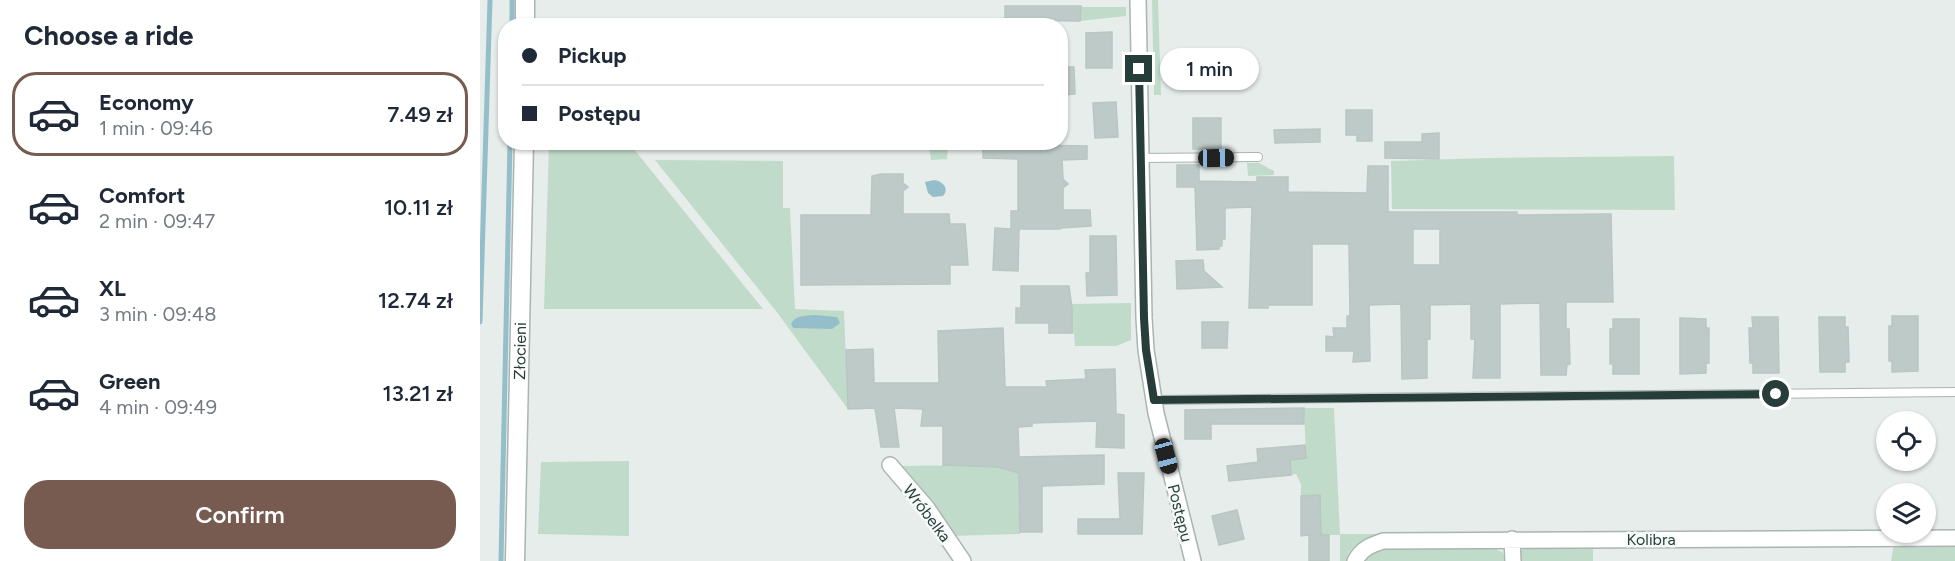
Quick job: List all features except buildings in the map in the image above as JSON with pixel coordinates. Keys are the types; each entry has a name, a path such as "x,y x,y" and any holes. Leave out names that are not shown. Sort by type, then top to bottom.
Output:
{"street":[{"path":"525,0 525,18"},
{"name":"Postępu","path":"1138,0 1146,350 1166,456 1193,561"},
{"name":"Złocieni","path":"515,561 524,150"},
{"name":"Wróbelka","path":"890,465 927,508 963,561"},
{"name":"Kolibra","path":"1355,561 1361,552 1371,545 1383,542 1955,538"},
{"path":"1512,540 1513,561"}],"lane":[{"path":"1141,158 1258,157"},
{"path":"1154,400 1955,392"}],"green space":[{"path":"1152,0 1158,0 1161,95 1154,95"},
{"path":"1081,7 1126,7 1126,16 1080,21"},
{"path":"549,150 635,150 763,309 544,309"},
{"path":"929,150 948,150 947,159 931,160"},
{"path":"1674,156 1675,210 1392,209 1391,161"},
{"path":"655,160 783,161 783,208 790,208 795,309 844,311 848,409 776,311"},
{"path":"1247,163 1259,163 1274,171 1274,175 1248,176"},
{"path":"1131,303 1131,340 1116,346 1075,346 1071,304"},
{"path":"1304,408 1334,408 1340,534 1377,534 1354,547 1346,561 1340,561 1340,535 1321,535 1320,495 1301,496 1301,484 1296,474 1291,475 1290,460 1306,458"},
{"path":"629,461 629,536 538,534 541,462"},
{"path":"985,465 1019,473 1020,534 952,536 896,466"},
{"path":"1955,542 1955,561 1891,561 1894,544"},
{"path":"1593,545 1593,561 1520,561 1520,552 1526,546"},
{"path":"1384,546 1491,547 1502,552 1507,561 1362,561"}],"water":[{"path":"934,180 944,185 946,190 943,196 933,197 928,193 925,182"},
{"path":"801,316 837,317 840,323 832,329 793,328 791,324"}],"waterway":[{"path":"480,322 490,0"},
{"path":"512,0 512,18"},
{"path":"501,561 510,150"}],"route":[{"path":"1139,69 1144,318 1146,350 1154,400 1776,394"}]}
